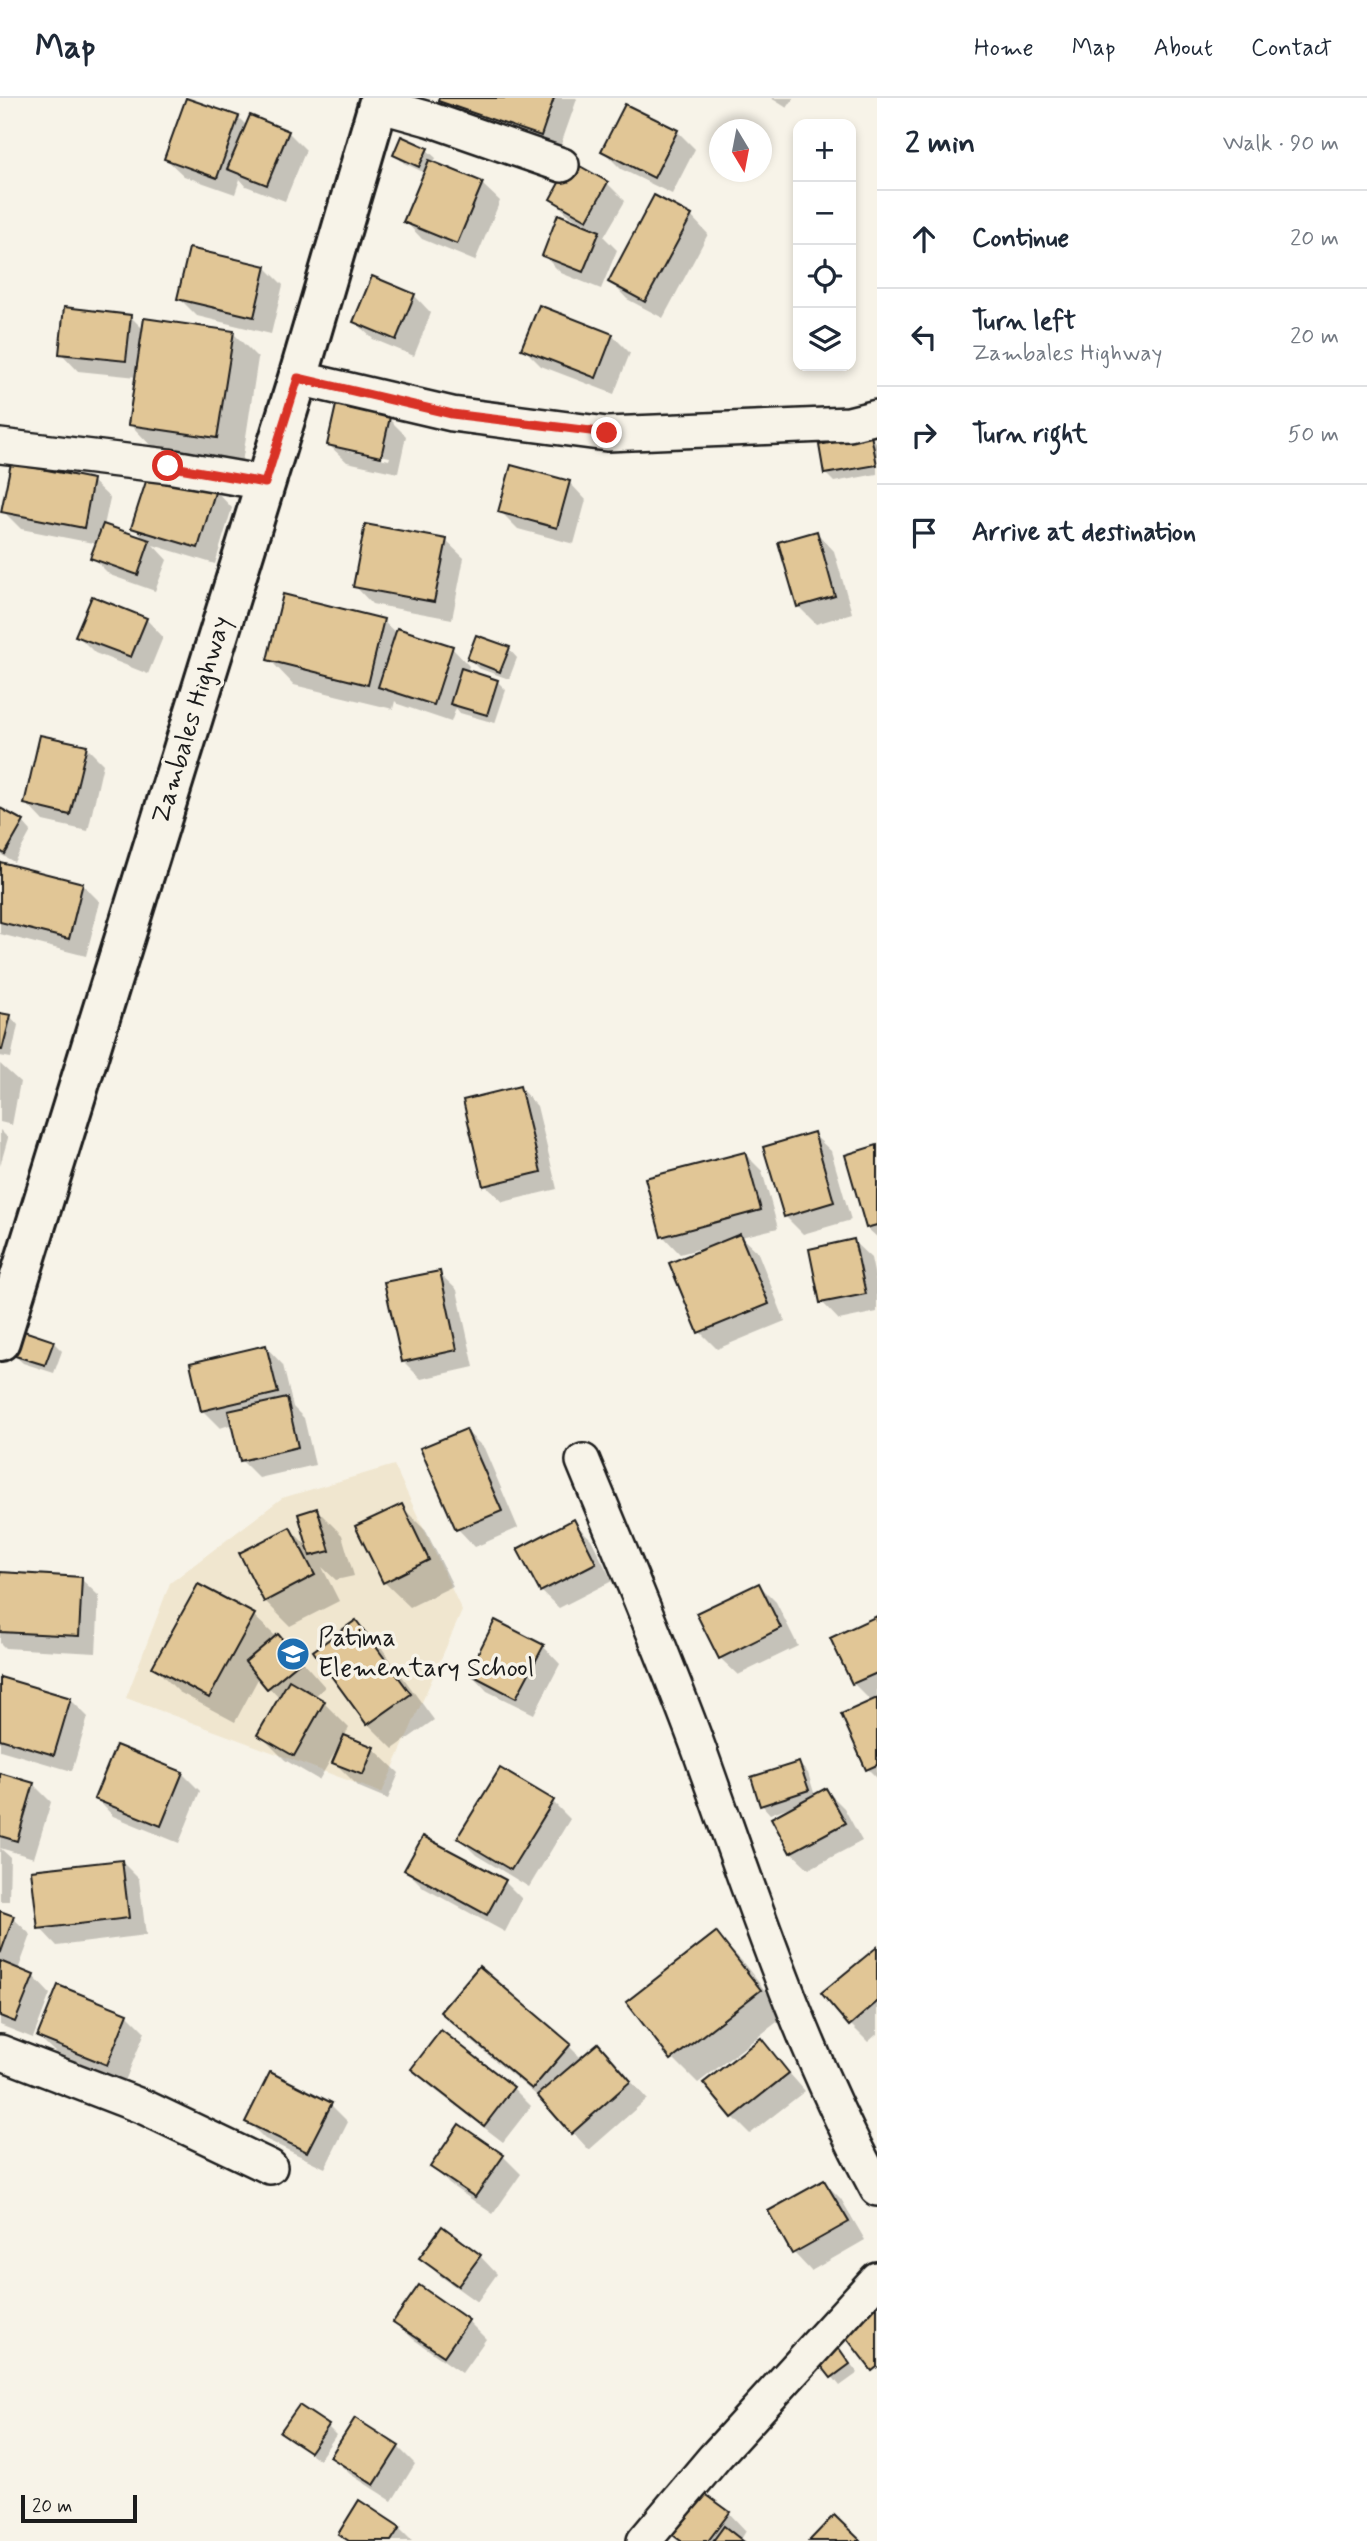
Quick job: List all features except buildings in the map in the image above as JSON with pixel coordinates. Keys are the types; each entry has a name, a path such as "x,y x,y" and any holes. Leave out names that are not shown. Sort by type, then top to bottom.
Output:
{"main road":[{"name":"Zambales Highway","path":"0,1341 298,378 379,101"}],"street":[{"path":"379,101 562,165"},
{"path":"298,378 452,414 607,433 849,424 877,417"},
{"path":"0,446 168,466 265,483"},
{"path":"583,1461 667,1662 810,2050 851,2142 877,2189"},
{"path":"0,2052 146,2108 270,2167"},
{"path":"644,2541 714,2458 877,2279"}],"shaded area":[{"name":"Patima Elementary School","path":"394,1465 462,1611 382,1793 126,1698 170,1583 282,1498"}],"place":[{"name":"Patima Elementary School","path":"293,1654"}],"route":[{"path":"168,466 265,483 298,378 452,414 607,433"}]}
